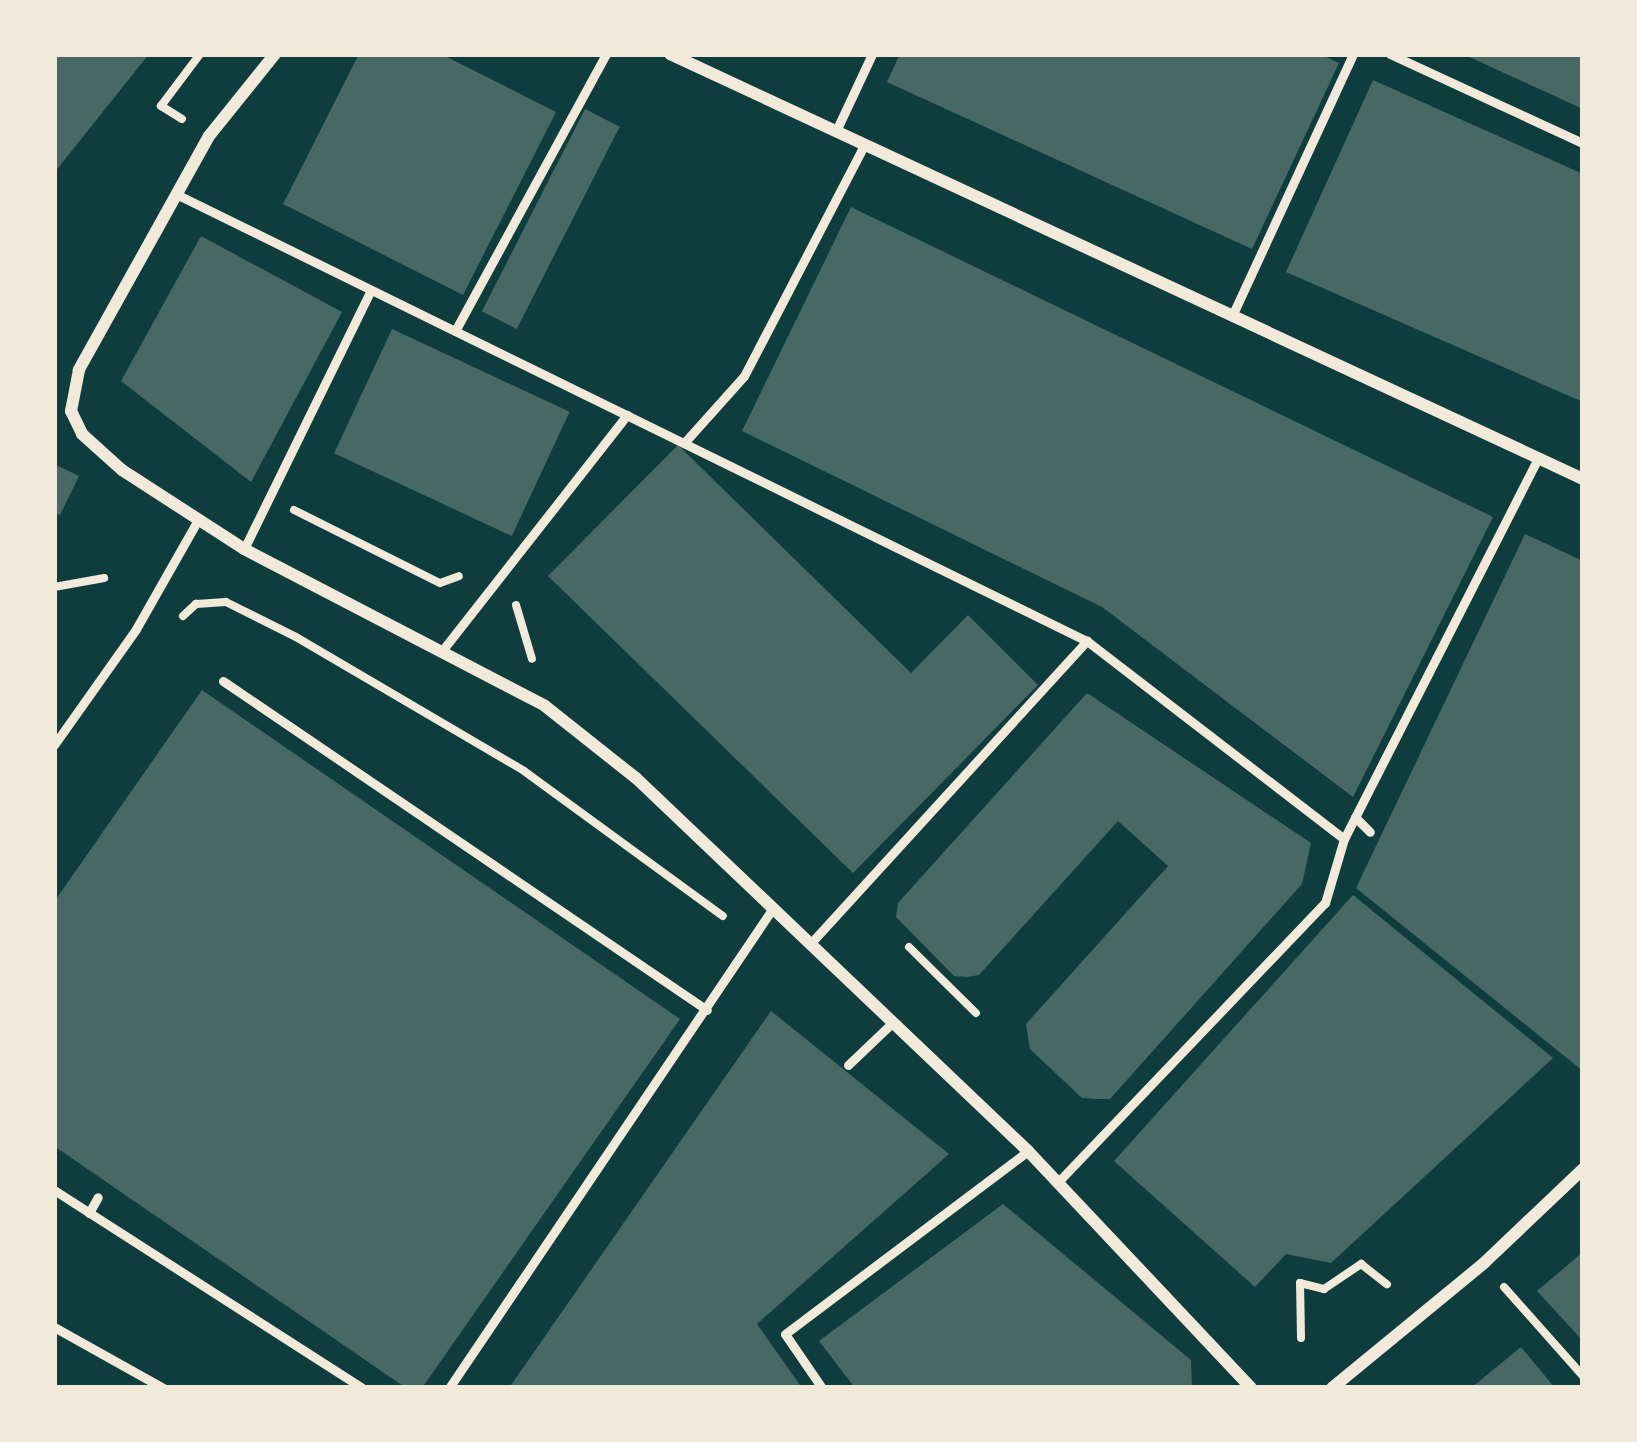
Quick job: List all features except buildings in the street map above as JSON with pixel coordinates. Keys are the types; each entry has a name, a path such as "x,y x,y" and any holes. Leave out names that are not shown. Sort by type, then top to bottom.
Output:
{"street":[{"path":"275,54 209,136 79,370 71,411 94,451 244,549 445,647 544,706 636,778 1028,1151 1251,1388"},
{"path":"670,54 1583,478"},
{"path":"1331,1388 1484,1263 1583,1169"}],"lane":[{"path":"455,331 606,54"},
{"path":"836,131 872,54"},
{"path":"1232,316 1353,54"},
{"path":"1390,54 1583,142"},
{"path":"684,443 744,376 864,145"},
{"path":"176,194 1087,641 1344,839"},
{"path":"244,549 371,290"},
{"path":"445,647 627,415"},
{"path":"1058,1182 1325,903 1344,839 1539,457"},
{"path":"54,745 136,628 199,520"},
{"path":"810,944 1087,641"},
{"path":"223,681 707,1010"},
{"path":"1355,817 1370,832"},
{"path":"449,1388 773,908"},
{"path":"848,1065 891,1024"},
{"path":"822,1388 785,1334 1028,1151"},
{"path":"54,1190 362,1388"},
{"path":"89,1213 98,1197"},
{"path":"54,1327 163,1388"}],"path":[{"path":"161,106 200,54"},
{"path":"269,498 440,583 471,571"},
{"path":"54,587 104,578"},
{"path":"168,629 196,604 226,602 280,628 524,771 723,916"},
{"path":"909,946 976,1012"},
{"path":"1484,1263 1583,1376"},
{"path":"1301,1338 1300,1283 1324,1289 1360,1264 1387,1284"}]}
